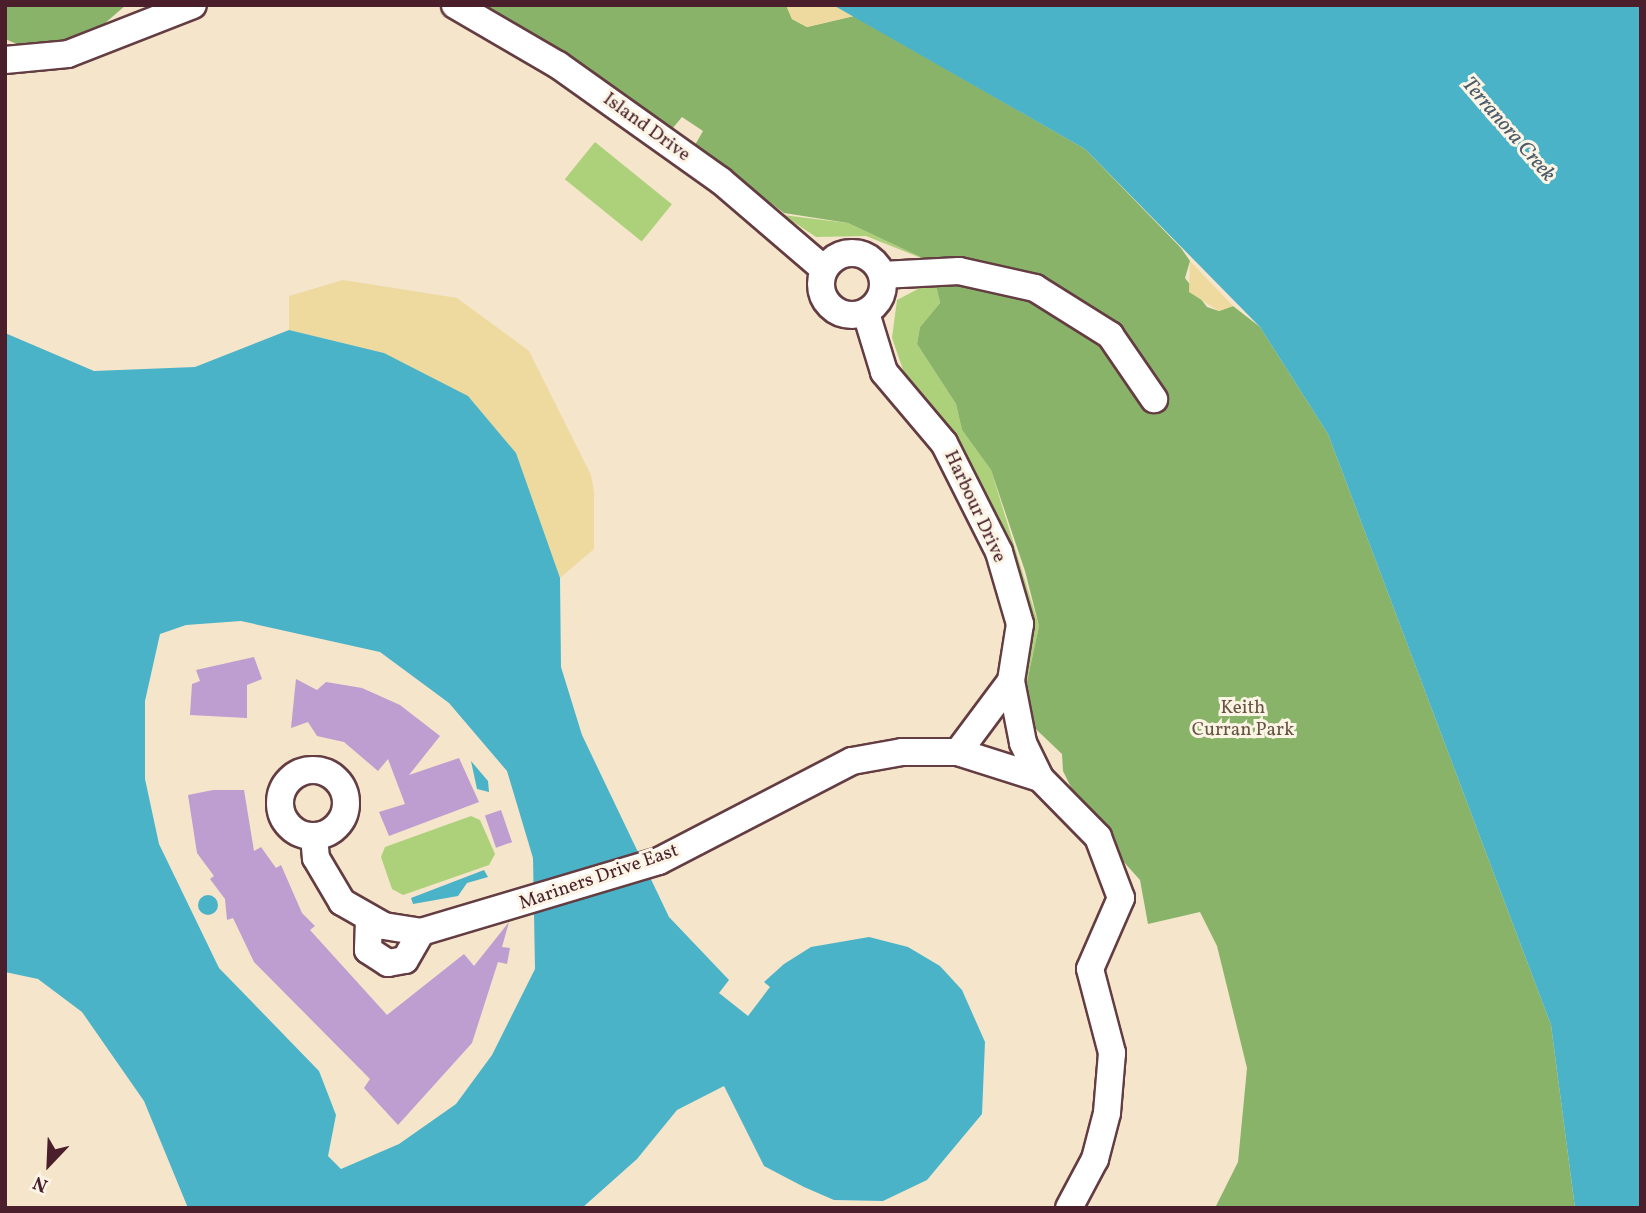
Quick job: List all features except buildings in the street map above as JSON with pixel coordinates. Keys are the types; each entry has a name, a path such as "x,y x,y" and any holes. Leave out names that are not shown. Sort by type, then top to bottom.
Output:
{"street":[{"path":"5,60 68,54 193,5"},
{"name":"Island Drive","path":"455,5 569,72 730,188 824,269"},
{"path":"850,253 870,258 882,275 879,301 866,313 849,316 826,303 820,286 824,269 850,253"},
{"path":"882,275 960,271 1035,288 1110,334 1154,399"},
{"name":"Harbour Drive","path":"866,313 884,372 944,443 999,552 1020,624 1011,681 1023,743 1040,778"},
{"name":"Harbour Drive","path":"958,752 1011,681"},
{"name":"Mariners Drive East","path":"314,836 327,882 342,902 369,920 421,932 493,913 659,861 819,773 902,752 958,752 1040,778"},
{"path":"1040,778 1098,837 1121,898 1090,969 1112,1053 1107,1113 1095,1158 1069,1208"},
{"path":"369,920 368,950 388,963 405,960 421,932"}],"green space":[{"path":"5,5 126,5 82,43 24,47 5,39"},
{"name":"Keith Curran Park","path":"482,5 786,5 792,19 807,27 854,16 1085,149 1181,248 1190,261 1185,278 1207,307 1219,311 1233,306 1260,327 1328,434 1551,1025 1575,1208 1215,1208 1238,1162 1247,1068 1217,946 1200,912 1148,924 1140,880 1088,822 1063,771 1062,754 1020,714 1039,626 1025,571 991,470 962,430 956,404 917,344 920,327 940,303 935,280 977,263 956,257 931,262 848,223 784,213 695,145 703,131 682,117 672,129"},
{"path":"595,142 672,204 642,242 565,179"},
{"path":"783,215 848,223 931,262 866,236 816,237"},
{"path":"935,280 940,303 920,327 917,344 956,404 962,430 991,470 1039,626 1020,714 1029,623 1014,559 987,494 908,384 892,338 897,300"},
{"path":"471,816 480,820 495,854 489,865 403,895 392,889 381,857 385,847"}],"sand":[{"path":"786,5 833,5 854,16 807,27 792,19"},
{"path":"1190,261 1233,306 1219,311 1189,292"},
{"path":"343,280 457,298 529,351 591,475 594,492 594,549 560,578 547,547 384,353 289,330 289,296"}],"water":[{"name":"Terranora Creek","path":"833,5 1641,5 1641,1208 1575,1208 1551,1025 1328,434 1260,327 1085,149"},
{"path":"289,330 384,353 468,396 516,453 560,578 561,667 582,735 669,917 729,980 719,993 748,1016 770,987 764,982 784,964 811,947 869,937 908,947 940,966 962,990 985,1042 982,1114 927,1180 883,1201 834,1200 804,1187 764,1166 724,1086 677,1110 637,1159 582,1208 188,1208 144,1101 82,1012 38,979 5,972 5,333 94,371 195,367","holes":["241,621 380,652 449,703 507,771 533,858 535,969 492,1055 456,1104 399,1144 341,1169 328,1156 336,1115 319,1071 219,968 159,844 145,779 145,701 160,634 186,625"]},
{"path":"471,761 488,781 489,792 477,789"},
{"path":"484,870 488,877 467,883 458,896 413,904 411,898"},
{"path":"208,895 215,898 218,905 215,912 208,915 201,912 198,905 201,898"}]}
